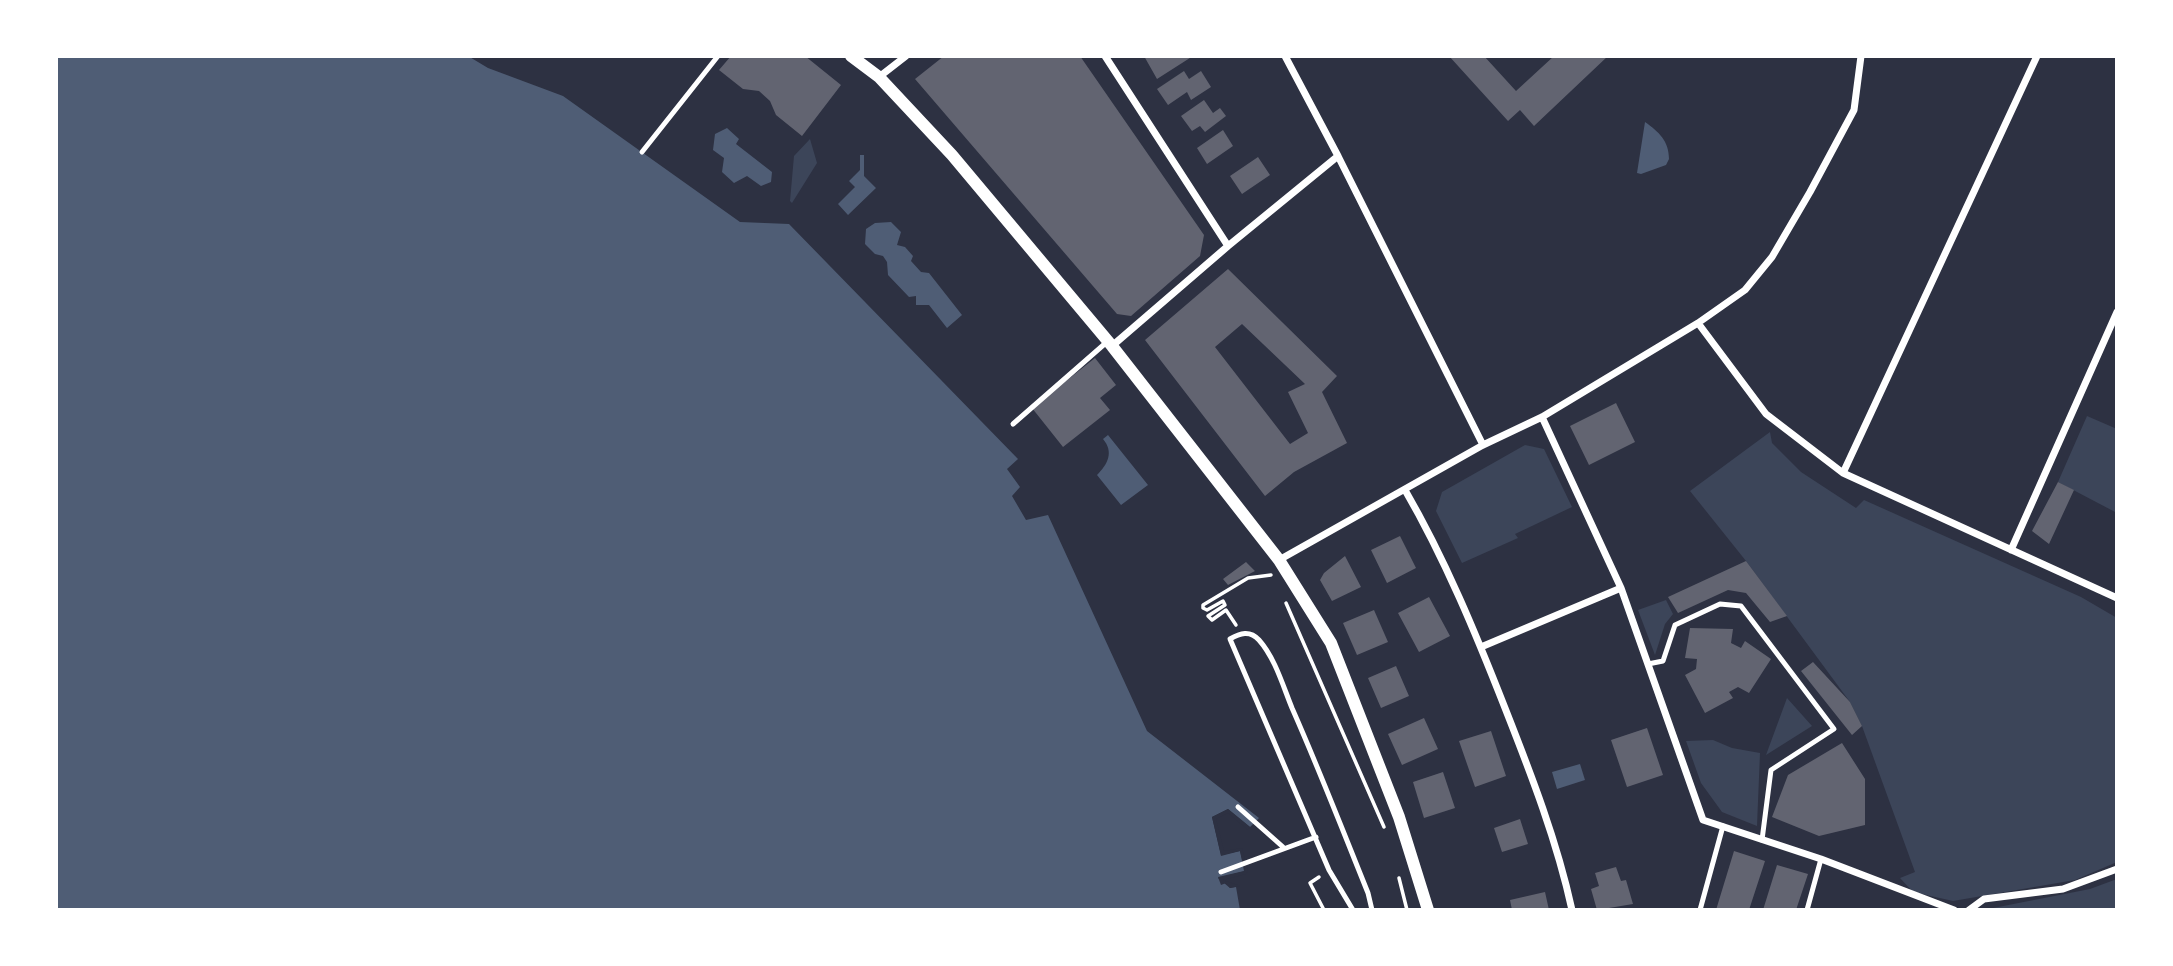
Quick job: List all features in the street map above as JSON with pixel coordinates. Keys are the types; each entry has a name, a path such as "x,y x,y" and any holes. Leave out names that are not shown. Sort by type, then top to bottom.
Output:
{"street":[{"path":"851,56 879,77 952,155 1110,344 1279,559 1331,643 1399,817 1428,910"},
{"path":"879,77 906,56"},
{"path":"1105,56 1228,246"},
{"path":"1285,56 1483,445"},
{"path":"1279,559 1483,445 1542,417 1698,323 1745,290 1772,257 1811,192 1854,110 1861,56"},
{"path":"1843,473 2037,56"},
{"path":"1110,344 1338,156"},
{"path":"2011,550 2117,312"},
{"path":"1698,323 1766,414 1843,473 2117,598"},
{"path":"1542,417 1621,588 1703,820 1821,859 1954,910"},
{"path":"1405,490 1481,646 1524,755 1562,866 1572,910"},
{"path":"1481,646 1621,588"},
{"path":"1969,910 1984,899 2063,889 2117,869"}],"lane":[{"path":"642,152 718,56"},
{"path":"1013,424 1110,344"},
{"path":"1648,664 1662,660 1675,625 1720,604 1741,606 1834,729 1771,770 1762,839"},
{"path":"1353,910 1329,870 1230,639 1239,634 1250,634 1258,639 1272,660 1314,757 1368,893 1372,910"},
{"path":"1238,807 1283,847"},
{"path":"1700,910 1723,826"},
{"path":"1221,872 1316,837"},
{"path":"1807,910 1821,859"}],"path":[{"path":"1230,639 1237,626 1226,610 1212,620 1208,616 1225,605 1223,601 1207,610 1203,606 1248,578 1273,575 1277,582"},
{"path":"1282,594 1387,835"},
{"path":"1324,910 1310,883 1329,870"},
{"path":"1398,873 1407,910"}],"shaded area":[{"path":"56,56 468,56 488,68 563,96 740,222 789,224 1018,459 1007,469 1020,487 1012,496 1026,520 1048,515 1147,731 1259,818 1250,827 1228,809 1212,817 1221,855 1240,851 1245,871 1218,878 1230,888 1236,887 1240,910 56,910"},
{"path":"1645,122 1662,138 1669,159 1666,165 1641,174 1637,173"},
{"path":"727,128 739,139 736,144 772,172 771,182 761,186 747,176 734,183 722,172 724,158 713,150 715,134"},
{"path":"810,139 817,163 792,203 794,156"},
{"path":"860,155 864,155 864,176 876,188 848,215 838,204 855,187 849,181 860,170"},
{"path":"891,222 901,232 897,245 905,247 913,256 911,261 921,272 929,273 962,315 947,328 929,305 916,305 916,296 909,297 888,275 887,262 883,256 875,254 865,244 866,229 875,223"},
{"path":"2087,416 2117,429 2117,513 2058,482"},
{"path":"1770,432 1772,443 1801,472 1856,508 1864,500 2081,597 2117,618 2117,862 2075,880 1953,901 1913,892 1900,878 1915,872 1862,726 1850,702 1746,561 1690,491"},
{"path":"1108,435 1148,485 1121,505 1097,475 1108,458 1108,449 1103,439"},
{"path":"1525,445 1544,449 1572,507 1515,534 1518,538 1462,563 1436,511 1442,492"},
{"path":"1666,600 1673,614 1665,624 1655,655 1638,610"},
{"path":"1787,698 1812,726 1766,755"},
{"path":"1713,740 1732,748 1760,753 1757,826 1722,812 1701,783 1686,741"},
{"path":"1580,764 1585,780 1557,789 1552,772"},
{"path":"2117,879 2117,910 1983,910 2090,889"}],"pier":[{"path":"1228,809 1250,827 1248,830 1228,813 1216,819 1224,851 1242,848 1248,871 1246,874 1223,880 1240,886 1230,888 1226,883 1221,885 1218,877 1244,871 1240,851 1221,856 1212,817"}],"building":[{"path":"731,56 805,56 841,85 802,136 776,115 770,101 759,91 743,89 719,70"},
{"path":"944,56 1080,56 1204,235 1200,256 1131,316 1117,314 915,79"},
{"path":"1144,56 1193,56 1157,79"},
{"path":"1449,56 1484,56 1516,91 1554,56 1608,56 1534,126 1520,110 1508,121"},
{"path":"1184,71 1189,79 1201,71 1211,87 1191,100 1187,92 1168,105 1157,89"},
{"path":"1204,100 1213,113 1220,108 1226,116 1205,132 1200,126 1192,131 1181,116"},
{"path":"1223,130 1233,146 1207,164 1197,148"},
{"path":"1258,157 1270,175 1242,194 1230,176"},
{"path":"1228,269 1337,376 1322,392 1347,443 1294,472 1265,496 1145,340","holes":["1242,324 1305,384 1288,392 1308,433 1290,444 1215,347"]},
{"path":"1095,358 1116,385 1100,398 1110,410 1063,447 1032,408"},
{"path":"1616,403 1635,442 1589,465 1570,426"},
{"path":"2058,482 2074,490 2049,544 2032,531"},
{"path":"1400,536 1416,568 1387,583 1371,550"},
{"path":"1345,556 1361,587 1332,601 1320,580 1324,573"},
{"path":"1746,561 1787,616 1770,622 1746,593 1728,590 1678,613 1668,597"},
{"path":"1246,562 1255,571 1228,585 1223,579"},
{"path":"1429,597 1450,636 1419,652 1398,613"},
{"path":"1374,610 1388,642 1357,655 1343,623"},
{"path":"1690,628 1733,629 1731,643 1741,648 1745,641 1771,659 1749,693 1738,687 1729,692 1733,698 1705,713 1685,675 1696,669 1697,659 1685,658"},
{"path":"1813,662 1850,702 1862,726 1852,735 1801,671"},
{"path":"1396,666 1409,696 1381,708 1368,678"},
{"path":"1424,718 1438,749 1402,765 1388,734"},
{"path":"1647,728 1663,775 1627,787 1611,740"},
{"path":"1491,731 1506,776 1475,787 1459,741"},
{"path":"1842,743 1865,779 1865,825 1819,836 1772,817 1788,775"},
{"path":"1443,772 1455,808 1424,818 1413,782"},
{"path":"1520,819 1528,844 1502,852 1494,828"},
{"path":"1734,851 1765,861 1749,910 1716,910"},
{"path":"1777,865 1808,874 1796,910 1763,910"},
{"path":"1616,867 1621,881 1626,880 1633,904 1597,910 1591,889 1599,886 1595,873"},
{"path":"1545,892 1549,910 1512,910 1510,900"}]}
